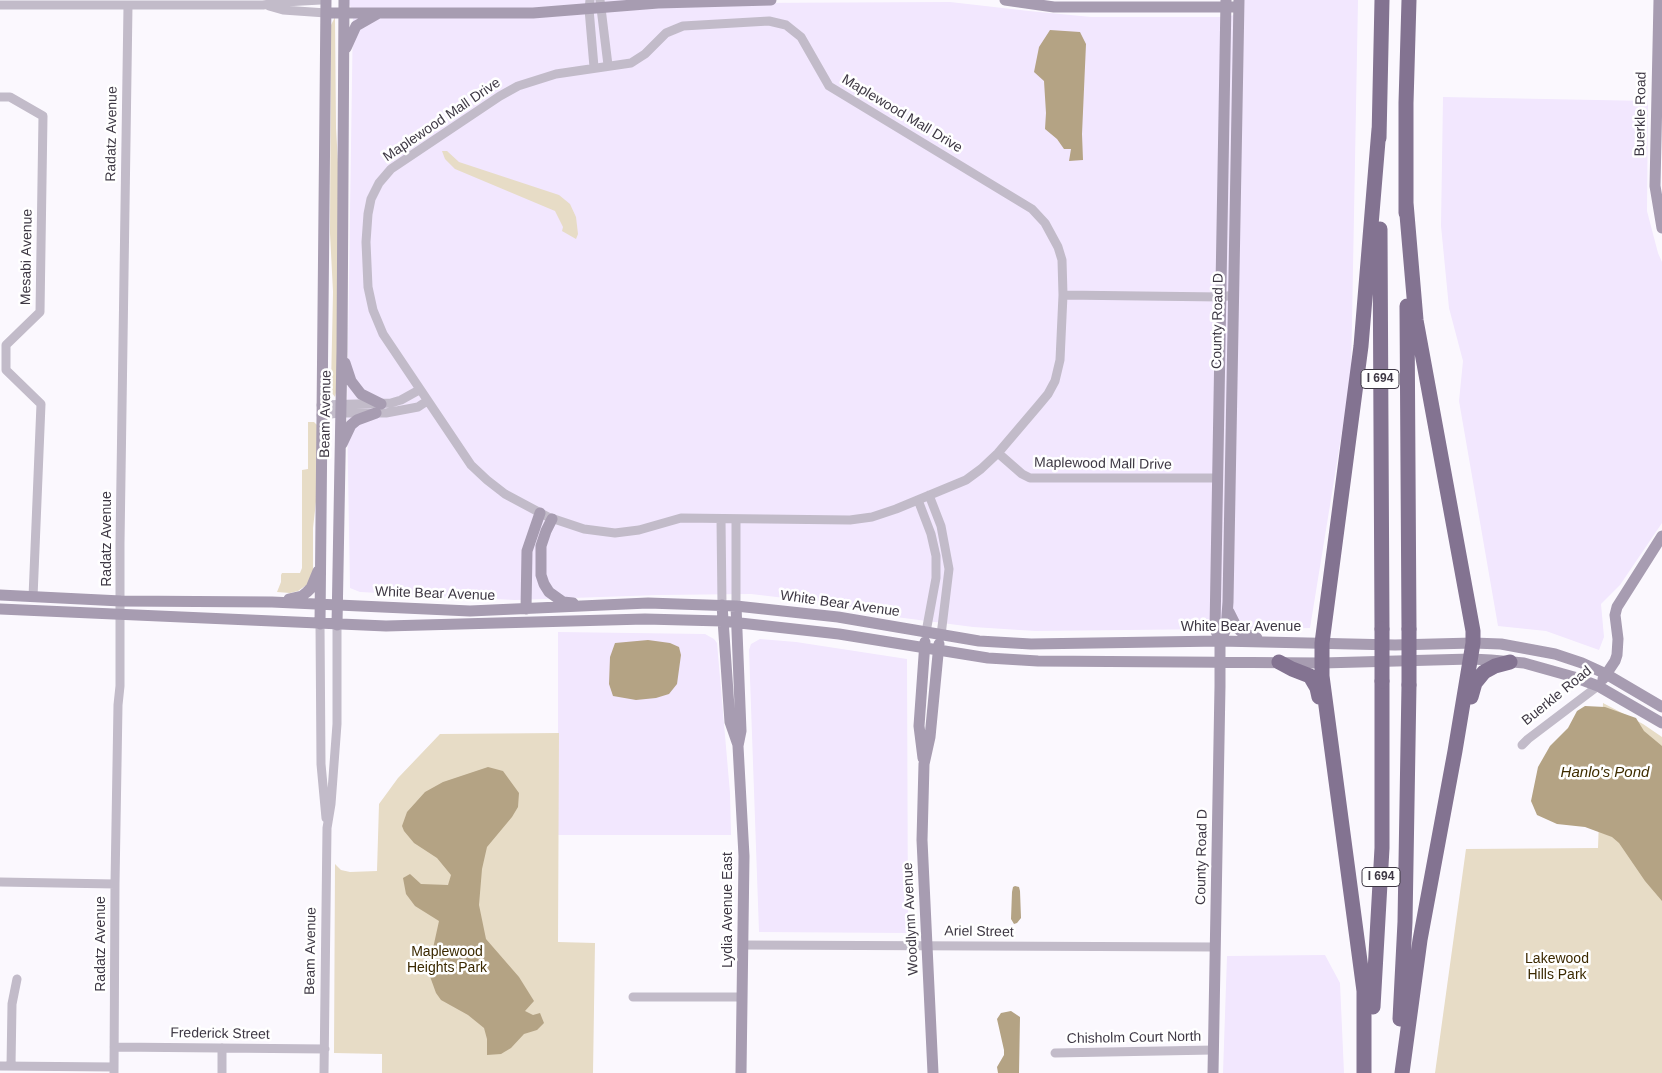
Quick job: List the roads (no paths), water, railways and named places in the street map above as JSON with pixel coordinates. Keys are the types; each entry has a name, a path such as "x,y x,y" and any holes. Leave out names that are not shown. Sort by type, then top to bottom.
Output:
{"highway":[{"name":"I 694","path":"1366,1073 1378,945 1382,848 1379,129 1382,0"},
{"name":"I 694","path":"1398,1073 1405,922 1409,685 1406,203 1408,0"},
{"path":"1366,1073 1364,991 1330,738 1322,663 1322,643 1361,346 1379,129"},
{"path":"1402,1073 1420,940 1473,643 1471,622 1416,320 1406,203"},
{"path":"1279,662 1310,676 1317,688 1330,738"},
{"path":"1439,835 1460,758 1472,688 1488,669 1501,663 1510,662"}],"street":[{"path":"0,5 264,5 321,0"},
{"name":"Beam Avenue","path":"324,1073 327,828 321,764 320,605 326,0"},
{"name":"Beam Avenue","path":"327,828 331,804 337,724 344,0"},
{"path":"264,5 284,10 326,13 533,13 589,4 771,0"},
{"path":"1005,0 1054,7 1239,4"},
{"name":"Buerkle Road","path":"1659,0 1655,186 1662,228"},
{"path":"589,4 594,67"},
{"path":"601,4 608,66"},
{"name":"County Road D","path":"1220,641 1215,629 1226,4"},
{"name":"County Road D","path":"1213,1073 1219,661 1220,641 1226,629 1228,602 1239,4"},
{"name":"Radatz Avenue","path":"114,1070 128,6"},
{"path":"344,55 356,26 370,16 380,13"},
{"name":"Maplewood Mall Drive","path":"768,21 786,25 801,37 829,86 1032,209 1045,223 1058,247 1062,260 1063,295 1060,360 1055,381 1046,397 998,453 966,480 876,516 850,520 681,518 639,530 615,533 590,530 552,519 505,494 471,465 419,390 377,323 368,287 366,250 368,214 371,199 390,169 511,90 548,76 608,66 631,63 645,54 666,33 683,26 768,21"},
{"name":"Mesabi Avenue","path":"0,98 10,97 43,116 40,312 6,345 6,370 41,404 33,597"},
{"path":"1063,295 1221,297 1234,295"},
{"path":"342,350 351,381 361,394 379,408"},
{"path":"340,448 351,425 357,420 419,390"},
{"path":"321,410 340,408 405,410 418,407 427,401"},
{"name":"Maplewood Mall Drive","path":"998,453 1022,474 1030,478 1217,478"},
{"path":"929,495 941,526 949,569 941,635"},
{"path":"918,500 936,556 936,578 926,632"},
{"path":"526,609 527,551 540,513"},
{"path":"721,518 722,605"},
{"path":"552,519 541,546 540,566 544,584 549,592 563,602 587,605"},
{"path":"736,519 736,606"},
{"name":"Buerkle Road","path":"1522,745 1528,738 1598,686 1617,655 1618,639 1615,615 1617,607 1662,536"},
{"path":"272,602 297,598 307,592 314,583 321,563"},
{"name":"White Bear Avenue","path":"0,595 120,601 272,602 470,611 648,603 722,605 838,617 979,641 1031,644 1220,641 1501,644 1549,653 1582,663 1606,674 1662,708"},
{"path":"1228,602 1231,618 1237,628 1243,633 1267,641"},
{"name":"Lydia Avenue East","path":"722,605 730,722 738,746"},
{"name":"Lydia Avenue East","path":"736,606 741,732 738,746 744,856 742,1073"},
{"name":"White Bear Avenue","path":"0,609 337,625 432,626 644,619 722,621 839,634 988,658 1038,661 1322,663 1471,659 1510,662 1547,669 1598,686 1662,723"},
{"name":"Woodlynn Avenue","path":"924,764 919,735 926,632"},
{"name":"Woodlynn Avenue","path":"933,1073 922,840 924,764 930,737 941,635"},
{"path":"0,882 116,884"},
{"name":"Ariel Street","path":"743,945 1215,947"},
{"path":"11,1066 12,1004 17,978"},
{"path":"633,997 742,997"},
{"name":"Frederick Street","path":"114,1047 325,1049"},
{"path":"222,1048 222,1073"},
{"name":"Chisholm Court North","path":"1055,1053 1213,1050"},
{"path":"0,1066 11,1066 21,1070 114,1070"}],"water":[{"path":"1050,30 1080,32 1086,44 1082,134 1083,160 1069,161 1071,149 1064,149 1057,139 1045,129 1044,81 1034,72 1039,47"},
{"path":"648,640 670,643 679,647 681,655 677,684 669,694 656,698 636,700 613,696 609,684 610,657 615,643"},
{"name":"Hanlo's Pond","path":"1585,706 1605,707 1636,718 1644,731 1662,746 1662,901 1645,881 1619,843 1612,837 1585,827 1557,824 1537,815 1531,801 1538,767 1550,746 1568,728 1577,711"},
{"path":"488,767 503,771 519,793 518,807 487,847 482,869 479,905 486,939 519,977 534,1001 525,1011 533,1015 540,1013 544,1023 537,1030 524,1034 511,1048 501,1054 487,1055 487,1039 484,1028 468,1015 441,1000 436,993 428,971 439,921 415,906 406,894 403,878 410,874 421,884 448,885 451,875 437,858 414,843 402,826 407,812 425,792 443,782"},
{"path":"1015,886 1019,887 1020,891 1021,918 1014,924 1011,919 1012,892"},
{"path":"1011,1011 1020,1017 1019,1073 998,1073 997,1067 1004,1055 1004,1050 997,1019 1001,1013"}],"park label":[{"name":"Maplewood Heights Park","path":"447,960"},
{"name":"Lakewood Hills Park","path":"1557,968"}]}
